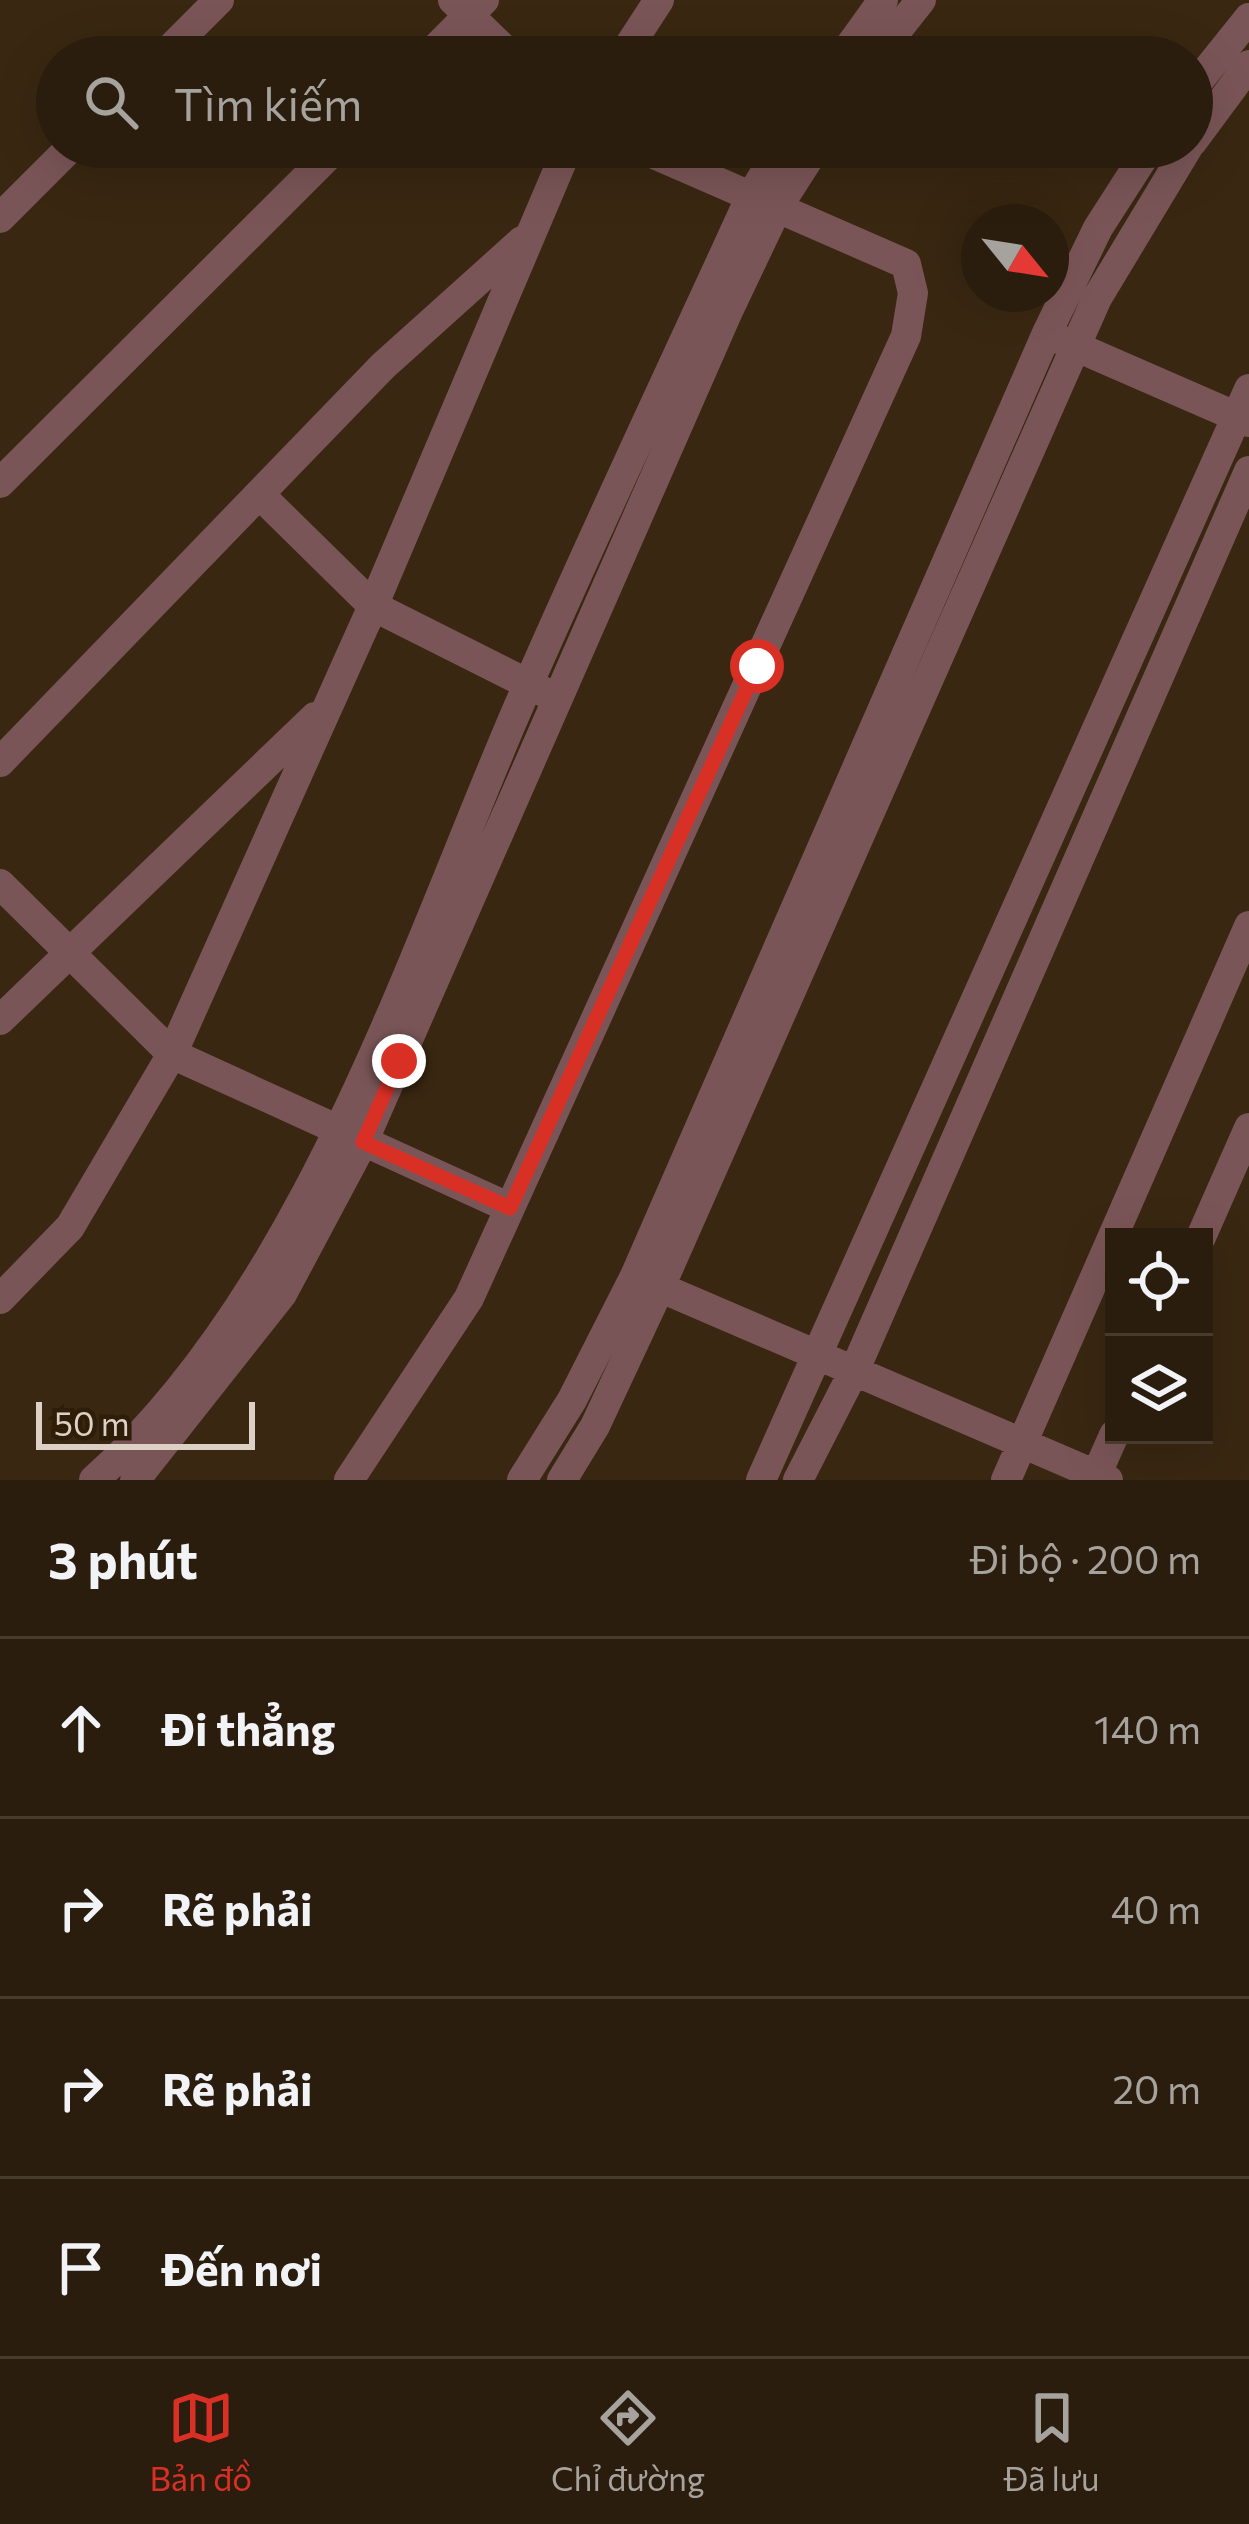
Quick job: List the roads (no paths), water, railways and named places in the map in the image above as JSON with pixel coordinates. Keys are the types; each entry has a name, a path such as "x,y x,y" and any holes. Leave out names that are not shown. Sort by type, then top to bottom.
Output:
{"street":[{"path":"183,36 219,0"},
{"path":"636,36 659,0"},
{"path":"857,36 884,0"},
{"path":"893,36 921,0"},
{"path":"444,36 468,5 494,36"},
{"path":"1213,63 1249,18"},
{"path":"1213,113 1249,64"},
{"path":"0,218 50,168"},
{"path":"0,483 316,168"},
{"path":"0,1300 70,1227 172,1054 373,606 559,168"},
{"path":"350,1480 469,1298 906,336 913,293 906,265 686,168"},
{"path":"134,1480 282,1294 351,1136 557,699 775,168"},
{"path":"94,1480 212,1347 351,1136 528,685 764,202 796,168"},
{"path":"562,1480 595,1426 647,1282 1047,333 1098,228 1137,168"},
{"path":"522,1480 647,1282 1097,298 1176,168"},
{"path":"0,762 383,366 529,235"},
{"path":"760,1480 822,1353 1244,409 1047,333"},
{"path":"798,1480 856,1367 1249,471"},
{"path":"260,494 373,606 557,699"},
{"path":"0,1020 329,704"},
{"path":"0,884 172,1054 510,1208"},
{"path":"1006,1480 1249,926"},
{"path":"1205,1228 1249,1128"},
{"path":"647,1282 856,1367 1099,1478 1111,1444"}]}
